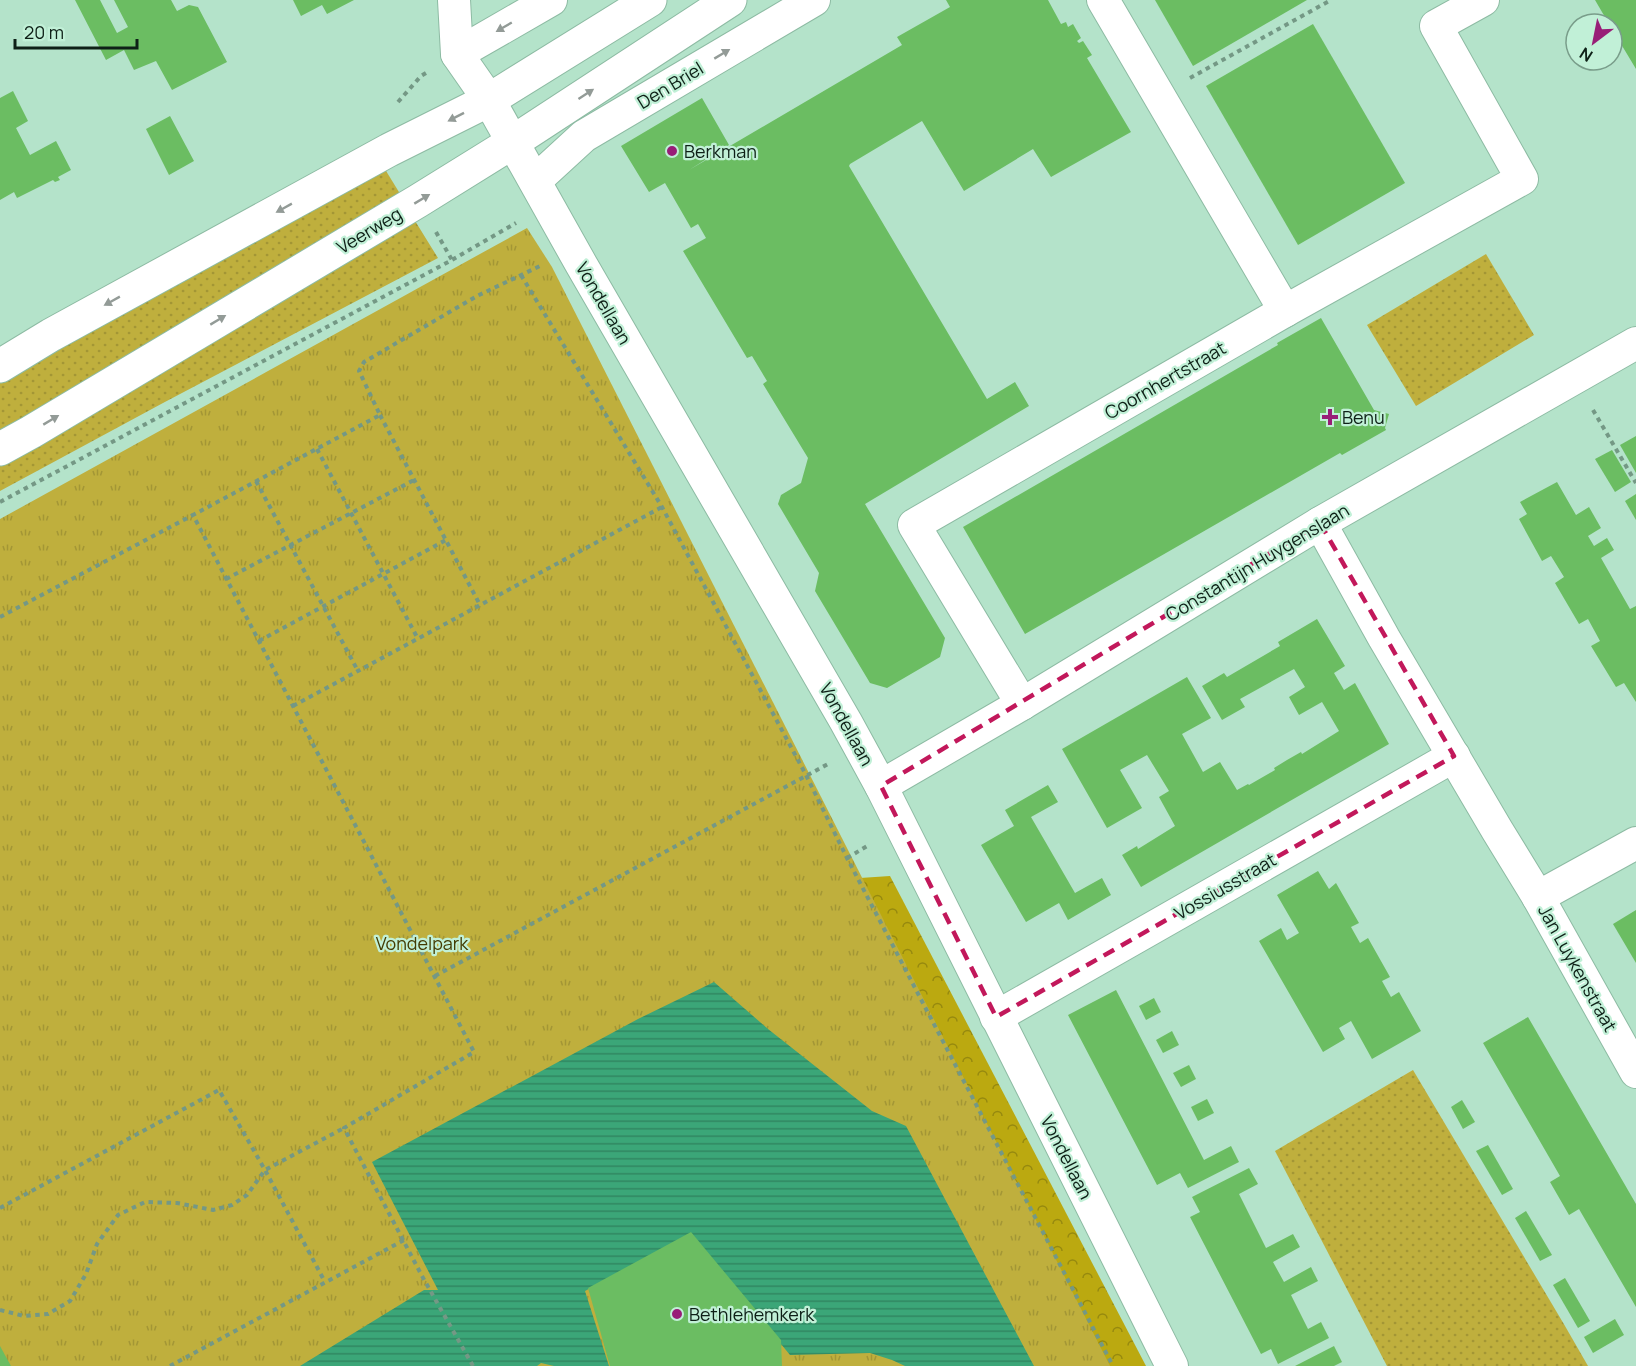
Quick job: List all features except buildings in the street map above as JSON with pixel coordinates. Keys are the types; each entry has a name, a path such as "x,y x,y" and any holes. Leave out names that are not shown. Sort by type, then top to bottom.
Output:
{"street":[{"path":"454,0 457,54 551,0"},
{"path":"0,366 51,335 379,156 489,100 650,0"},
{"name":"Veerweg","path":"0,449 418,201 513,142 730,0"},
{"name":"Den Briel","path":"535,181 584,136 814,0"},
{"path":"1103,0 1285,311 1522,179 1436,26 1483,0"},
{"name":"Vondellaan","path":"457,54 489,100 881,786 1172,1366"},
{"name":"Coornhertstraat","path":"1022,704 914,525 1285,311"},
{"name":"Constantijn Huygenslaan","path":"881,786 1022,704 1320,523 1636,343"},
{"path":"1320,523 1384,638 1538,897 1636,843"},
{"name":"Vossiusstraat","path":"996,1017 1454,756"},
{"name":"Jan Luykenstraat","path":"1538,897 1636,1071"}],"path":[{"path":"1159,95 1331,0"},
{"path":"0,502 452,260 518,221 535,181"},
{"path":"480,605 359,371 364,362 477,296 573,250"},
{"path":"521,275 662,507 807,775 847,858 1113,1366"},
{"path":"1574,378 1636,483"},
{"path":"0,617 380,415"},
{"path":"316,449 418,639"},
{"path":"226,579 414,480"},
{"path":"256,481 358,671"},
{"path":"293,706 662,507"},
{"path":"0,1310 24,1316 48,1314 70,1301 86,1275 97,1244 118,1215 145,1202 177,1203 213,1209 232,1205 247,1195 265,1170 344,1128 474,1052 193,515"},
{"path":"259,641 446,540"},
{"path":"435,976 859,746"},
{"path":"0,1208 219,1090 326,1282"},
{"path":"344,1128 422,1276 473,1366"},
{"path":"170,1366 404,1240"}],"highlighted area":[{"path":"1320,523 1454,756 996,1017 881,786"}],"green space":[{"path":"383,166 402,197 0,435 0,379"},
{"path":"412,216 438,258 0,491 0,461"},
{"name":"Vondelpark","path":"527,228 552,267 1110,1366 0,1366 0,519"},
{"path":"1486,254 1534,335 1416,406 1367,325"},
{"path":"890,876 1146,1366 1034,1366 800,882"},
{"path":"1413,1070 1588,1366 1387,1366 1275,1151"}],"shaded area":[{"path":"714,982 768,1029 872,1111 906,1126 1034,1366 905,1366 870,1353 790,1355 691,1235 585,1291 609,1366 554,1366 541,1363 537,1366 300,1366 424,1290 438,1290 372,1162 638,1019"}],"place":[{"name":"Berkman","path":"672,151"},
{"name":"Benu","path":"1330,417"},
{"name":"Bethlehemkerk","path":"677,1314"}]}
